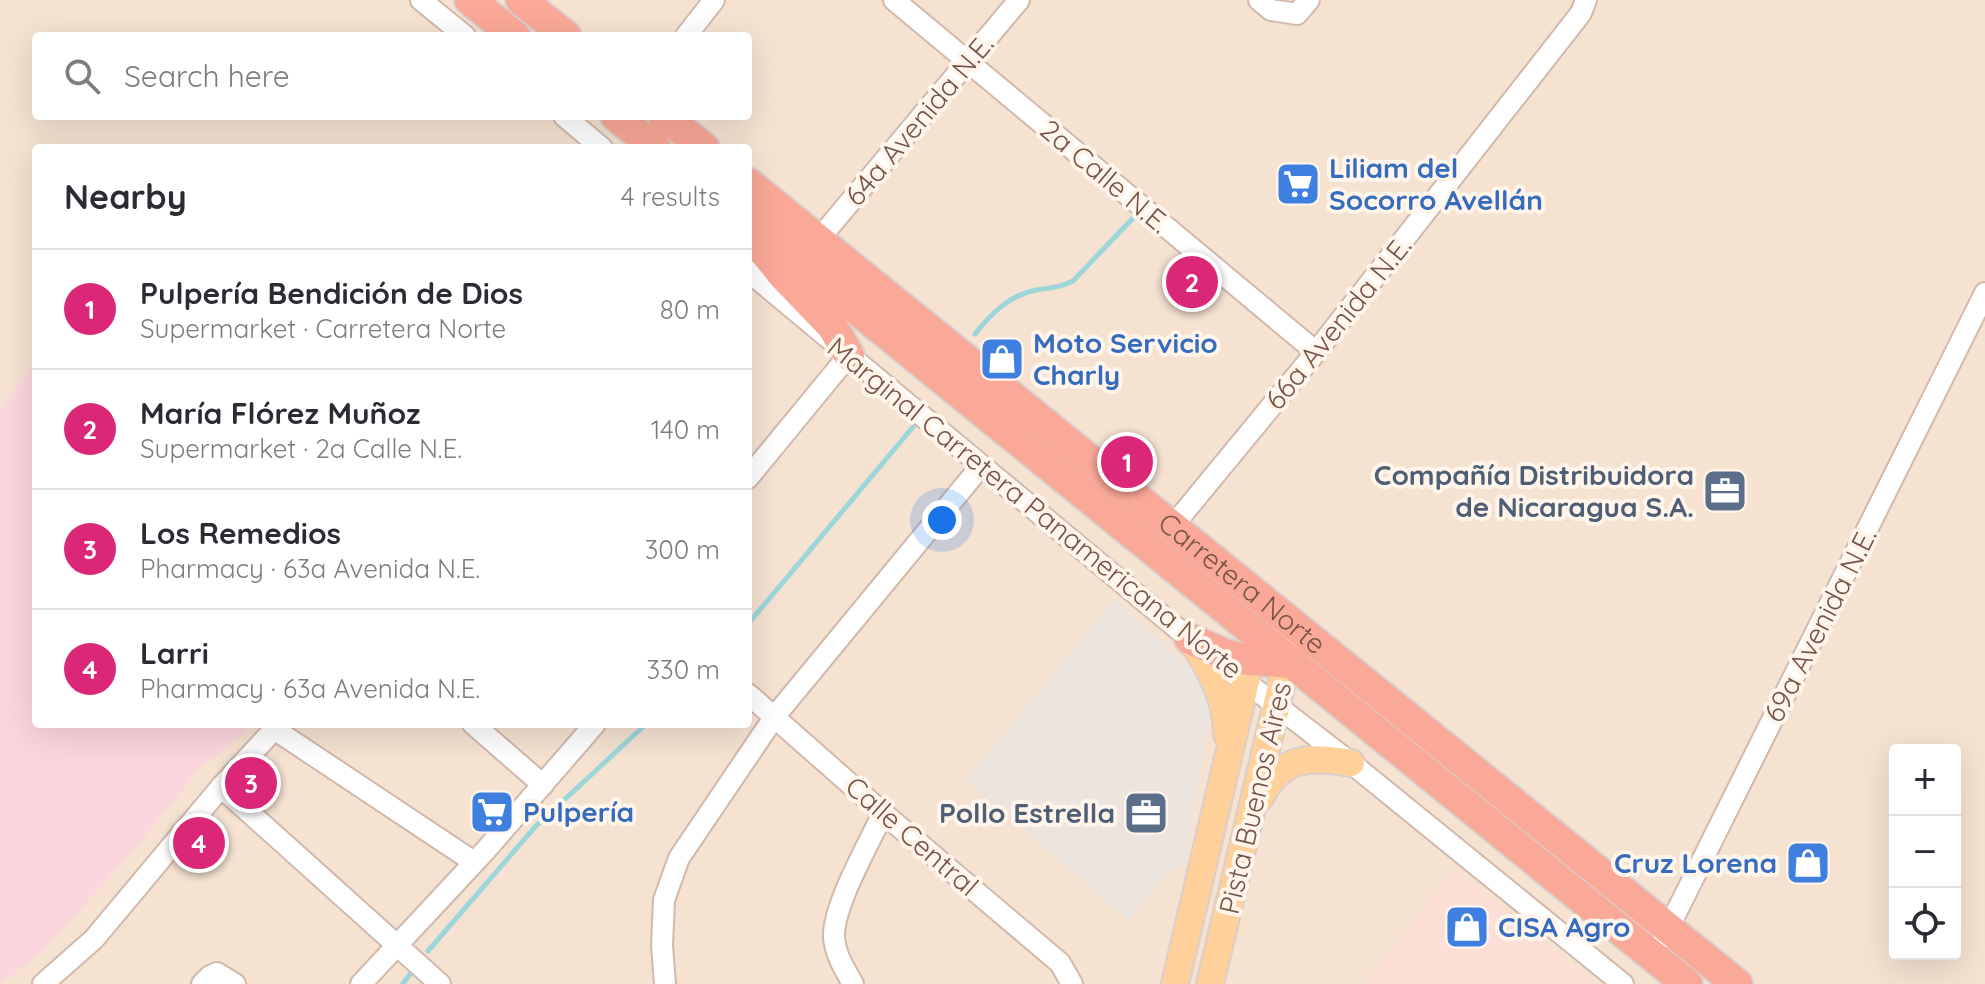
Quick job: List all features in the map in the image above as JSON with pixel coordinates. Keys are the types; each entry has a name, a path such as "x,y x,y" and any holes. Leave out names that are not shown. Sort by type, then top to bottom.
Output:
{"highway":[{"path":"470,0 510,32"},
{"path":"521,0 561,32"},
{"path":"621,120 651,144"},
{"path":"669,120 699,144"},
{"name":"Carretera Norte","path":"752,186 1737,984"},
{"name":"Carretera Norte","path":"752,225 1687,984"},
{"path":"752,227 765,255 832,326 849,355"},
{"path":"1190,639 1224,654 1248,660 1288,661 1312,669 1449,778 1531,819"},
{"path":"1246,681 1270,664 1288,661"}],"main road":[{"name":"Pista Buenos Aires","path":"1210,984 1291,646 1289,631 1279,613"},
{"path":"1190,639 1216,679 1223,702 1228,760"},
{"name":"Pista Buenos Aires","path":"1175,984 1246,681"},
{"path":"1249,820 1266,787 1285,767 1308,758 1351,763"},
{"path":"1203,865 1237,873"}],"street":[{"path":"421,0 460,32"},
{"path":"689,32 714,0"},
{"name":"2a Calle N.E.","path":"894,0 1316,352"},
{"name":"64a Avenida N.E.","path":"819,239 1019,0"},
{"path":"1259,0 1271,10 1303,7"},
{"name":"66a Avenida N.E.","path":"1172,527 1316,352 1581,13 1586,0"},
{"path":"569,120 597,144"},
{"name":"Marginal Carretera Panamericana Norte","path":"752,274 1190,639 1351,763 1623,984"},
{"name":"69a Avenida N.E.","path":"1654,957 1985,293"},
{"path":"752,473 849,355"},
{"path":"665,984 662,946 664,900 679,858 775,716 981,466"},
{"name":"Calle Central","path":"752,697 1060,963 1072,982"},
{"path":"43,984 94,939 221,787 275,728"},
{"path":"280,728 474,862"},
{"path":"478,728 543,785"},
{"path":"361,984 419,963 474,862 592,728"},
{"path":"221,787 419,963"},
{"path":"853,984 841,963 834,937 839,909 883,813"},
{"path":"206,980 221,973 235,984"}],"shaded area":[{"path":"0,0 1985,0 1985,984 0,984"},
{"path":"32,366 32,728 248,728 201,767 133,851 43,951 0,984 0,411"},
{"path":"1115,599 1197,674 1211,703 1186,860 1165,876 1128,920 967,780"},
{"name":"CISA Agro","path":"1454,870 1596,984 1366,984"}],"waterway":[{"path":"975,334 994,313 1017,296 1073,281 1133,218"},
{"path":"752,619 913,427"},
{"path":"428,951 535,827 642,728"},
{"path":"403,984 410,974"}],"place":[{"name":"Liliam del Socorro Avellán","path":"1298,184"},
{"name":"María Flórez Muñoz","path":"1192,282"},
{"name":"Moto Servicio Charly","path":"1002,359"},
{"name":"Pulpería Bendición de Dios","path":"1127,462"},
{"name":"Compañía Distribuidora de Nicaragua S.A.","path":"1725,491"},
{"name":"Los Remedios","path":"251,783"},
{"name":"Pulpería","path":"492,812"},
{"name":"Pollo Estrella","path":"1146,813"},
{"name":"Larri","path":"199,843"},
{"name":"Cruz Lorena","path":"1808,863"},
{"name":"CISA Agro","path":"1467,927"}]}
